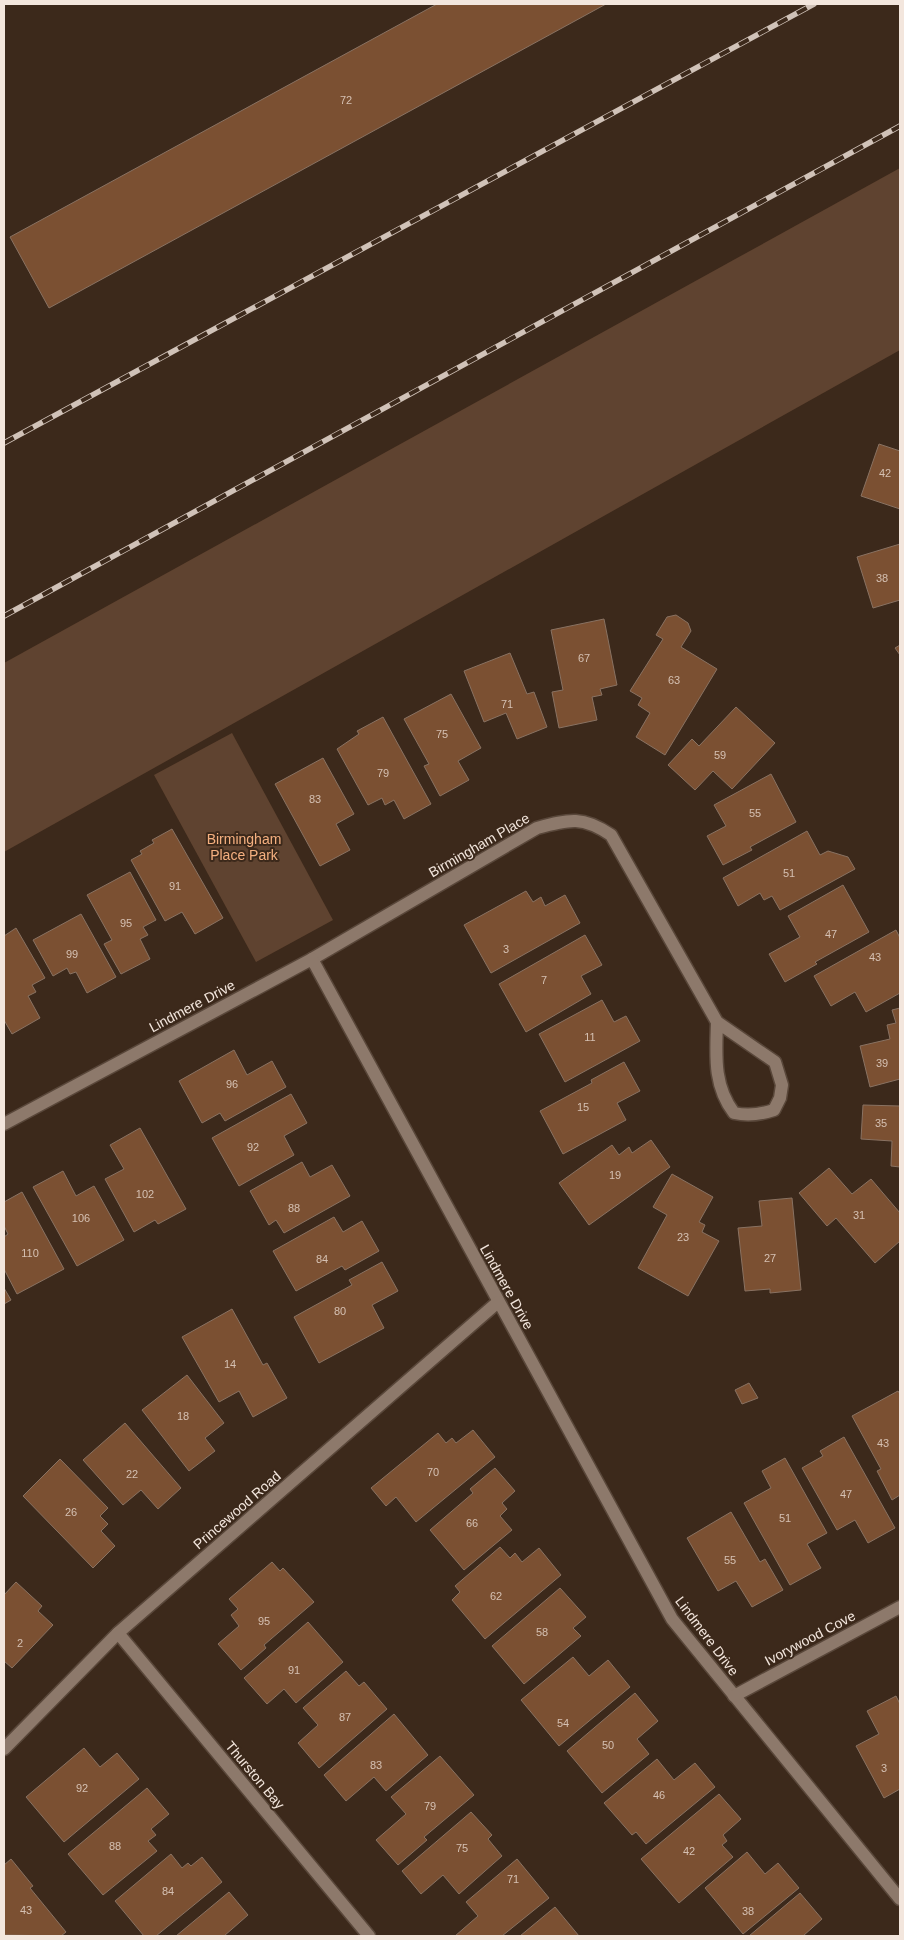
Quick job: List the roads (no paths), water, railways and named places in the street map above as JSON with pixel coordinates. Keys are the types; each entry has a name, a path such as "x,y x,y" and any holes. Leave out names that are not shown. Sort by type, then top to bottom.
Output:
{"street":[{"name":"Birmingham Place","path":"312,959 537,828 578,820 594,824 611,835 717,1022 775,1062 782,1085 780,1098 774,1110 761,1114 746,1115 734,1112 724,1100 717,1076 717,1022"},
{"name":"Lindmere Drive","path":"4,1124 312,959 672,1619 900,1899"},
{"name":"Princewood Road","path":"4,1749 118,1633 498,1302"},
{"name":"Ivorywood Cove","path":"734,1696 900,1607"},
{"name":"Thurston Bay","path":"118,1633 369,1936"}],"railway":[{"path":"4,443 814,4"},
{"path":"4,616 900,126"}],"park label":[{"name":"Birmingham Place Park","path":"244,848"}]}
